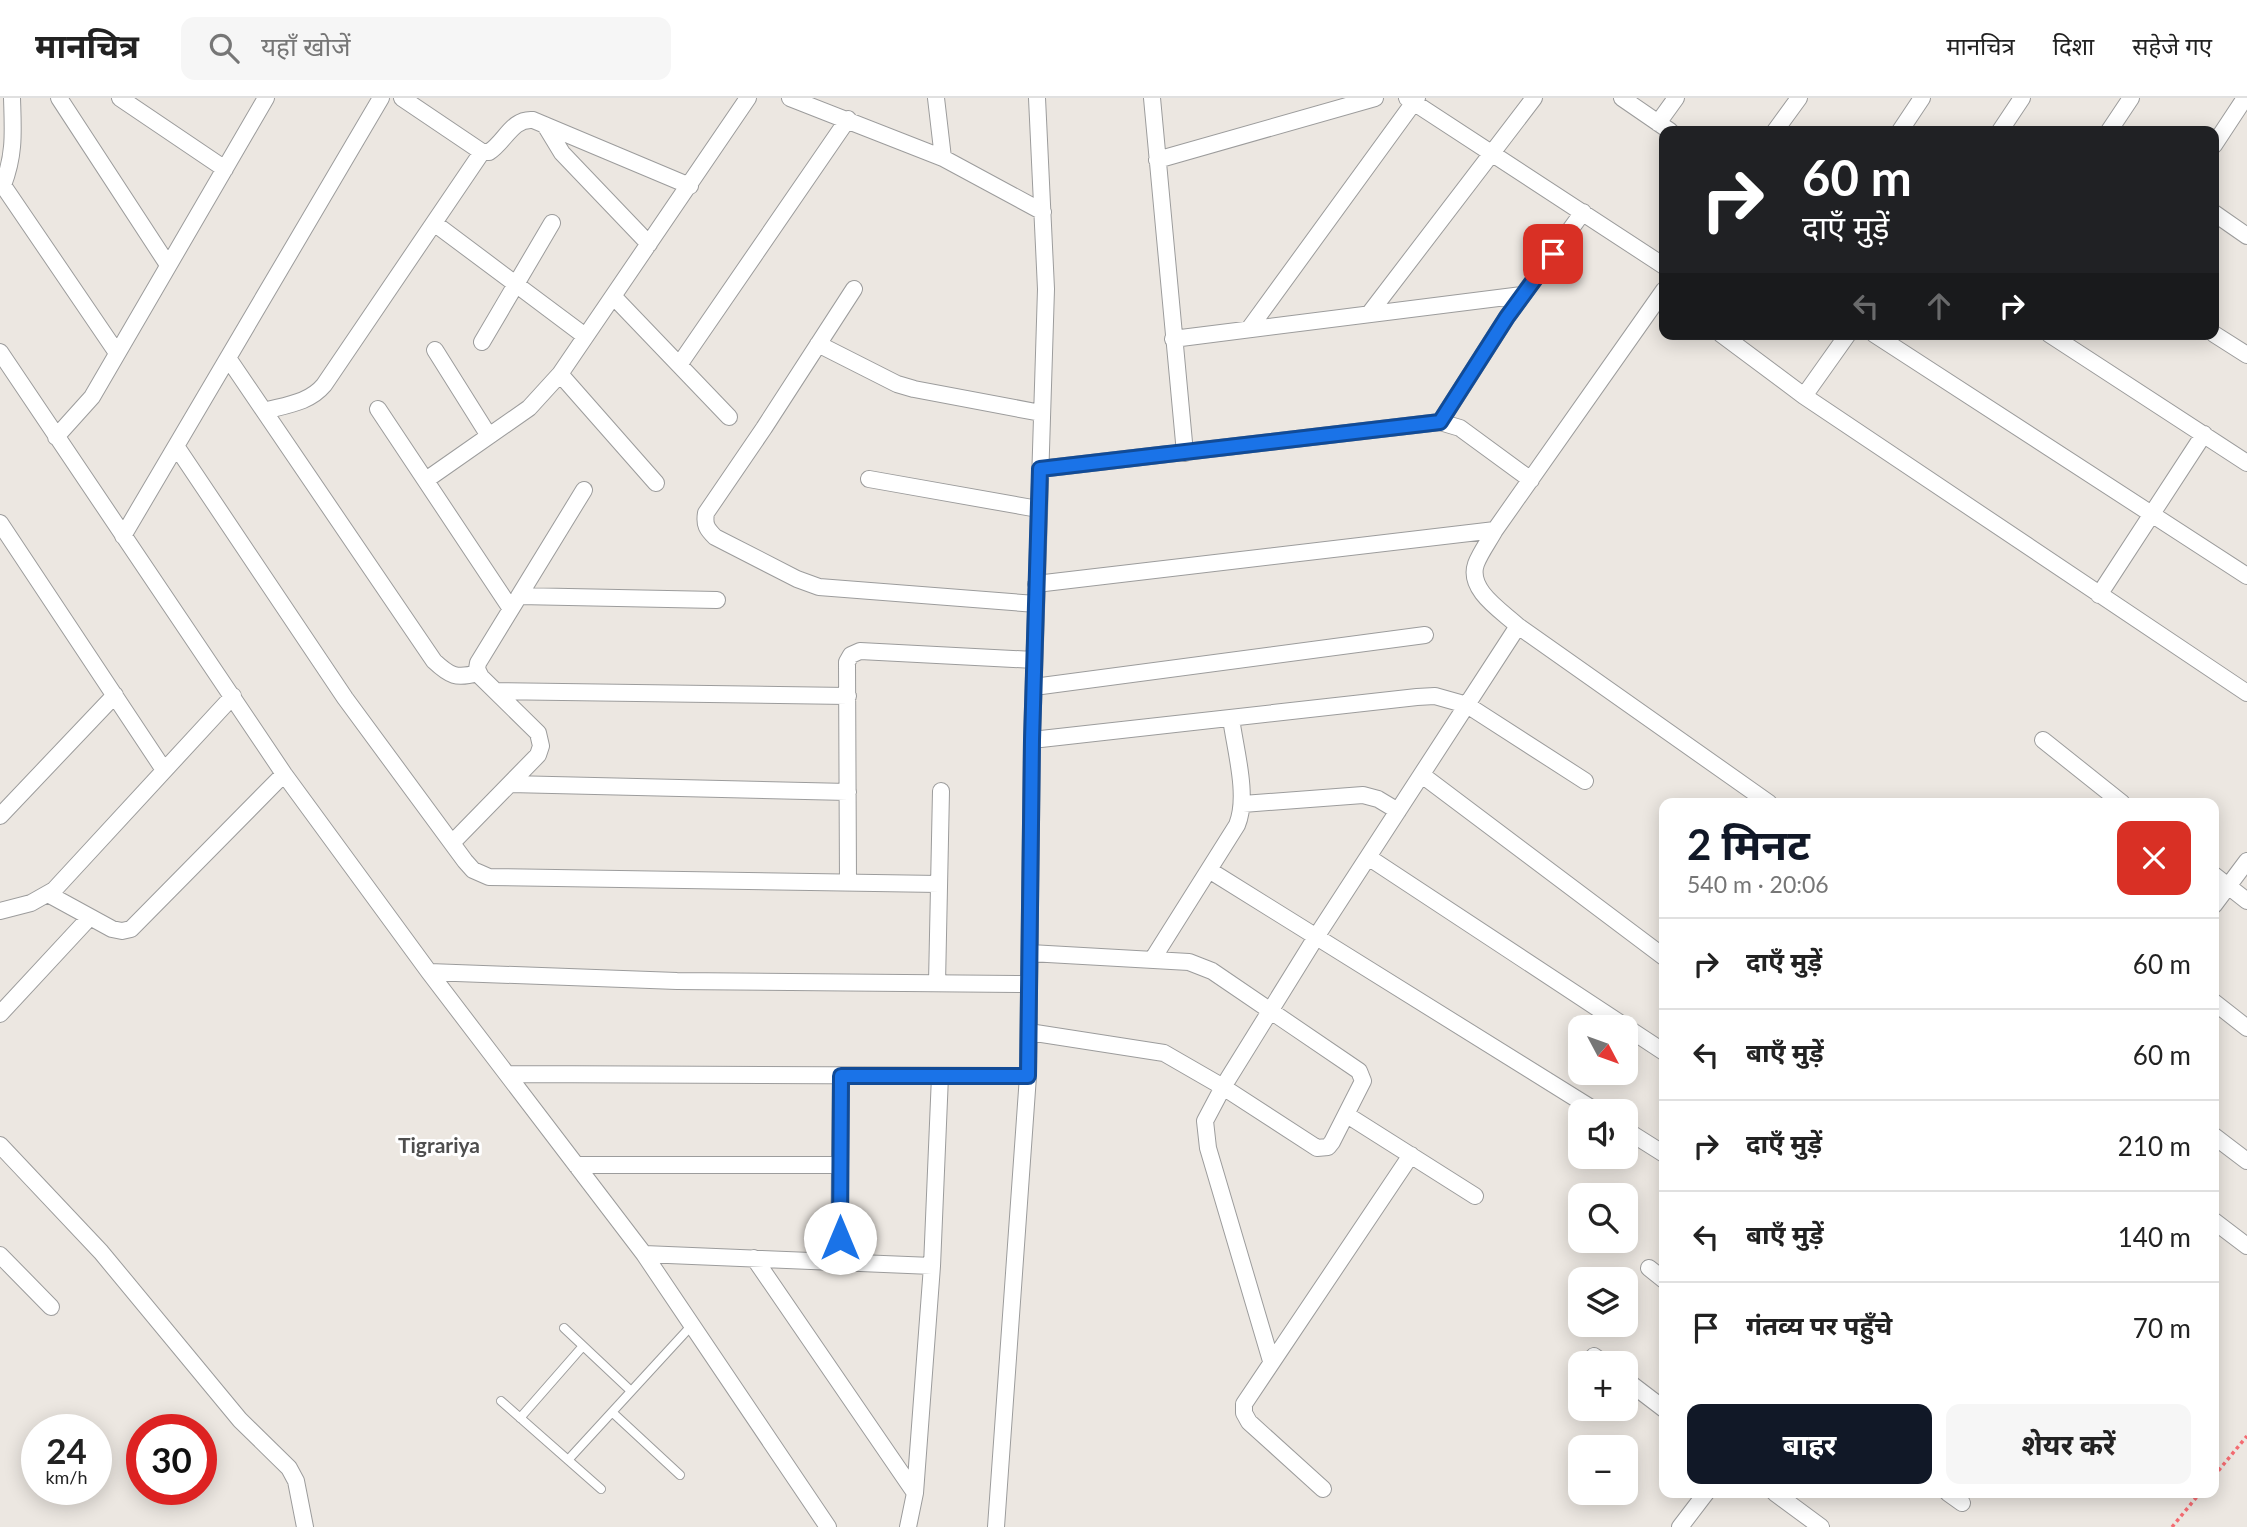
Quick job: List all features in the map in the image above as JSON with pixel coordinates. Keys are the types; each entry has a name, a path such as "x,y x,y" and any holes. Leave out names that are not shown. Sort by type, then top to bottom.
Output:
{"street":[{"path":"12,98 13,149 11,165 2,183 117,353"},
{"path":"59,98 169,265"},
{"path":"120,98 225,169"},
{"path":"56,437 87,403 266,98"},
{"path":"123,536 381,98"},
{"path":"402,98 482,152 495,148 516,123 525,119 690,186"},
{"path":"426,480 529,408 559,374 748,98"},
{"path":"790,98 943,158 1043,212"},
{"path":"936,98 943,158"},
{"path":"996,1527 1028,1076 1032,740 1046,289 1037,98"},
{"path":"1152,98 1185,453"},
{"path":"1157,160 1375,98"},
{"path":"1369,314 1534,98"},
{"path":"1622,98 1663,126"},
{"path":"1664,126 1675,98"},
{"path":"1779,126 1798,98"},
{"path":"1903,126 1922,98"},
{"path":"2003,126 2022,98"},
{"path":"2112,126 2131,98"},
{"path":"2219,137 2245,98"},
{"path":"1249,329 1413,99 1659,263"},
{"path":"679,365 848,119"},
{"path":"545,125 562,153 649,244"},
{"path":"264,411 307,400 316,394 482,152"},
{"path":"1440,422 1522,295 1583,212"},
{"path":"2219,217 2247,236"},
{"path":"434,223 586,336"},
{"path":"482,342 552,223"},
{"path":"854,289 706,513 707,529 715,537 785,573 820,587 1036,604"},
{"path":"1173,339 1522,295"},
{"path":"613,296 729,417"},
{"path":"1659,297 1495,530 1475,565 1474,577 1481,591 1518,626 1762,798"},
{"path":"2219,337 2247,355"},
{"path":"1729,340 1804,396 2247,693"},
{"path":"1804,396 1843,340"},
{"path":"1883,340 2247,576"},
{"path":"2058,340 2247,463"},
{"path":"818,344 897,384 930,393 1041,413"},
{"path":"435,350 489,436"},
{"path":"0,352 284,774 429,972 644,1254 828,1527"},
{"path":"228,358 434,661 454,676 463,677 478,673"},
{"path":"559,374 656,483"},
{"path":"378,409 515,603"},
{"path":"1040,469 1440,422 1460,428 1531,480"},
{"path":"2099,595 2204,434"},
{"path":"176,446 345,698 473,870 489,877 939,884"},
{"path":"869,479 1038,509"},
{"path":"452,843 538,755 541,746 538,733 478,673 478,663 584,490"},
{"path":"0,523 164,770"},
{"path":"1036,583 1495,530"},
{"path":"515,603 717,600"},
{"path":"1271,1361 1212,1161 1205,1121 1269,1010 1518,626"},
{"path":"1034,687 1425,635"},
{"path":"848,883 847,662 850,655 855,652 1034,660"},
{"path":"496,691 848,696"},
{"path":"0,816 115,695"},
{"path":"0,911 31,903 61,883 233,696"},
{"path":"1032,740 1435,696 1467,705 1585,781"},
{"path":"1152,960 1237,825 1242,804 1231,718"},
{"path":"2043,740 2116,798"},
{"path":"48,894 112,929 131,929 284,774"},
{"path":"1422,775 1659,953"},
{"path":"510,784 848,792"},
{"path":"937,983 941,790"},
{"path":"1242,804 1363,795 1378,799 1398,811"},
{"path":"1368,857 1659,1049"},
{"path":"2219,899 2247,861"},
{"path":"1209,870 1577,1099"},
{"path":"2219,880 2247,901"},
{"path":"0,1014 90,917"},
{"path":"1029,1032 1164,1053 1174,1057 1317,1148 1328,1147 1363,1081 1359,1071 1212,971 1199,965 1189,962 1030,953"},
{"path":"429,972 677,981 1029,984"},
{"path":"2219,1006 2247,1028"},
{"path":"507,1074 1028,1076"},
{"path":"839,1262 841,1076"},
{"path":"908,1527 915,1493 932,1266 940,1076"},
{"path":"1347,1115 1475,1196"},
{"path":"1638,1138 1659,1151"},
{"path":"2219,1139 2244,1153"},
{"path":"0,1145 101,1252 240,1419 289,1468 296,1481 305,1527"},
{"path":"1323,1489 1248,1422 1244,1404 1411,1155"},
{"path":"576,1165 840,1165"},
{"path":"2219,1225 2247,1247"},
{"path":"644,1254 932,1266"},
{"path":"0,1255 51,1307"},
{"path":"754,1258 915,1493"},
{"path":"1649,1268 1659,1276"},
{"path":"1638,1389 1659,1405"},
{"path":"1680,1527 1702,1498"},
{"path":"1782,1498 1821,1527"},
{"path":"1955,1498 1962,1503"}],"lane":[{"path":"568,1460 692,1325"},
{"path":"564,1328 631,1391"},
{"path":"520,1418 583,1346"},
{"path":"501,1401 601,1489"},
{"path":"612,1412 680,1475"}],"path":[{"path":"2219,1470 2247,1436"},
{"path":"2172,1527 2196,1498"}],"district":[{"name":"Tigrariya","path":"439,1146"}],"route":[{"path":"840,1238 841,1076 1028,1076 1032,740 1040,469 1440,422 1507,317 1553,254"}]}
